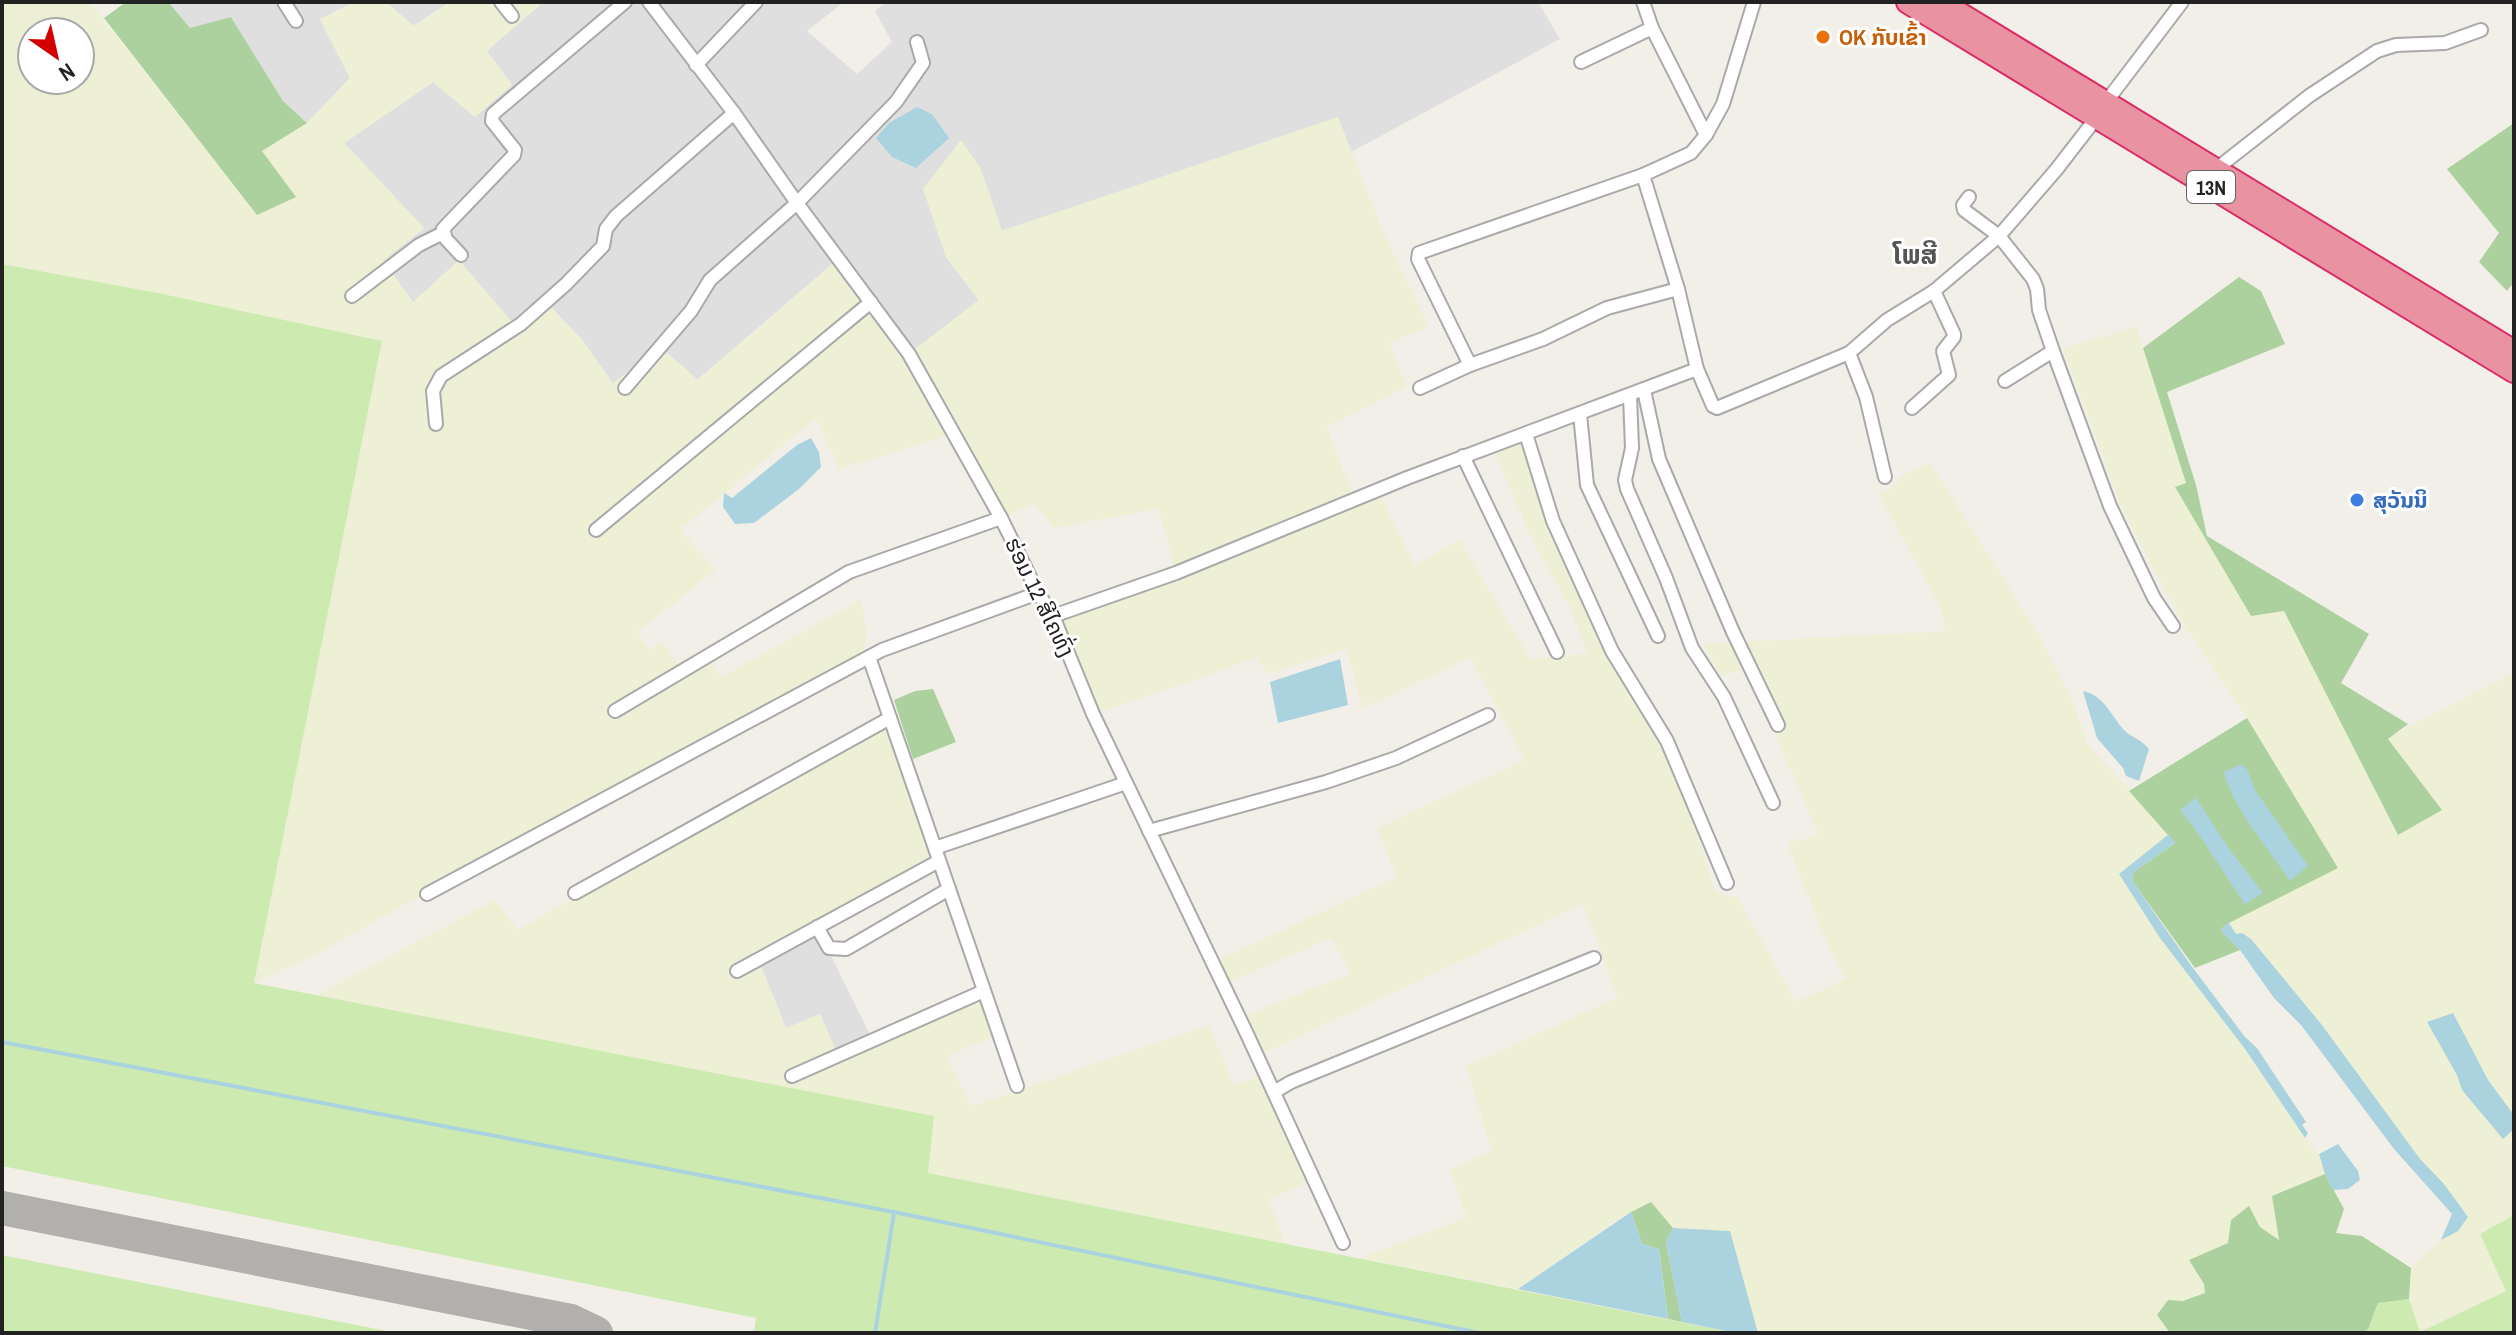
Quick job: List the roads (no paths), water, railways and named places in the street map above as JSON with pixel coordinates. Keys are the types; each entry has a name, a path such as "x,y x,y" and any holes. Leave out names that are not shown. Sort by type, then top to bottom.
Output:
{"highway":[{"name":"13N","path":"1908,2 2019,59 2514,371"},
{"name":"13N","path":"1940,2 2019,59"},
{"name":"13N","path":"2101,109 2215,170 2514,352"}],"street":[{"path":"284,2 296,21"},
{"path":"501,2 512,16"},
{"path":"352,296 419,245 443,233 447,223 514,155 515,150 492,121 493,114 625,2"},
{"path":"696,65 756,2"},
{"path":"1643,2 1652,28 1706,135"},
{"path":"1470,365 1418,259 1419,253 1643,175 1691,153 1706,135 1723,104 1754,2"},
{"path":"1643,175 1678,289 1697,369 1713,406 1721,408 1849,353 1887,320 1934,291 1999,236 2056,170 2182,2"},
{"name":"ຮ່ອມ 12 ສີໄຄທົ່ງ","path":"654,4 909,354 1001,518 1038,593 1053,616 1093,714 1343,1243"},
{"path":"1581,62 1652,28"},
{"path":"2215,170 2309,96 2377,51 2396,45 2445,43 2481,30"},
{"path":"625,388 691,311 710,280 797,203 907,88 923,63 917,42"},
{"path":"436,424 433,391 441,376 521,324 566,284 603,246 606,229 616,216 734,113"},
{"path":"1969,197 1963,205 1964,210 1999,236 2033,279 2039,310 2110,506 2154,598 2173,626"},
{"path":"443,233 461,255"},
{"path":"1420,388 1470,365 1530,345 1607,308 1678,289"},
{"path":"1912,408 1949,375 1943,351 1954,334 1934,291"},
{"path":"596,530 871,302"},
{"path":"2005,381 2053,351"},
{"path":"1849,353 1866,397 1885,477"},
{"path":"1053,616 1176,573 1463,456 1697,369"},
{"path":"1644,390 1659,459 1733,632 1778,725"},
{"path":"1630,396 1632,448 1625,480 1627,489 1666,578 1692,648 1724,697 1773,803"},
{"path":"1580,414 1587,485 1658,636"},
{"path":"1526,434 1553,521 1612,651 1667,741 1727,883"},
{"path":"1463,456 1557,652"},
{"path":"615,711 849,572 1001,518"},
{"path":"427,894 869,657 1038,593"},
{"path":"869,657 1017,1086"},
{"path":"1149,831 1326,782 1396,758 1488,715"},
{"path":"575,893 890,718"},
{"path":"737,971 817,927 937,854 1126,783"},
{"path":"817,927 829,948 846,949 949,889"},
{"path":"1274,1092 1291,1082 1594,958"},
{"path":"792,1076 984,991"}],"water":[{"path":"917,107 932,114 949,138 916,168 892,157 876,138 889,123"},
{"path":"811,438 819,452 821,467 799,489 754,523 735,524 723,507 724,493 732,498 797,445"},
{"path":"1340,659 1348,705 1278,723 1270,682"},
{"path":"2083,691 2102,701 2124,730 2149,749 2139,781 2126,776 2123,768 2097,738"},
{"path":"2242,764 2255,790 2308,866 2290,881 2243,814 2229,786 2224,772"},
{"path":"2196,798 2229,849 2263,893 2245,904 2180,810"},
{"path":"2169,834 2175,843 2135,871 2133,882 2190,964 2245,1037 2257,1048 2306,1122 2302,1125 2308,1133 2305,1138 2245,1049 2160,938 2119,874"},
{"path":"2229,923 2236,934 2242,933 2251,939 2322,1025 2420,1159 2444,1184 2468,1217 2458,1231 2441,1240 2452,1214 2394,1149 2301,1025 2274,998 2240,950 2220,930"},
{"path":"2453,1013 2488,1080 2514,1115 2514,1129 2503,1139 2462,1090 2457,1075 2427,1022"},
{"path":"2338,1144 2358,1171 2360,1180 2348,1189 2333,1190 2319,1154"},
{"path":"1631,1212 1642,1244 1659,1249 1668,1319 1518,1289"},
{"path":"1673,1228 1730,1231 1758,1333 1736,1333 1682,1322 1666,1243"}],"waterway":[{"path":"2,1042 894,1212 1479,1333"},
{"path":"875,1333 894,1213"}],"place":[{"name":"OK ກັບເຂົ້າ","path":"1823,37"},
{"name":"ສຸວັນນິ","path":"2357,500"}],"district":[{"name":"ໂພສີ","path":"1915,254"}]}
